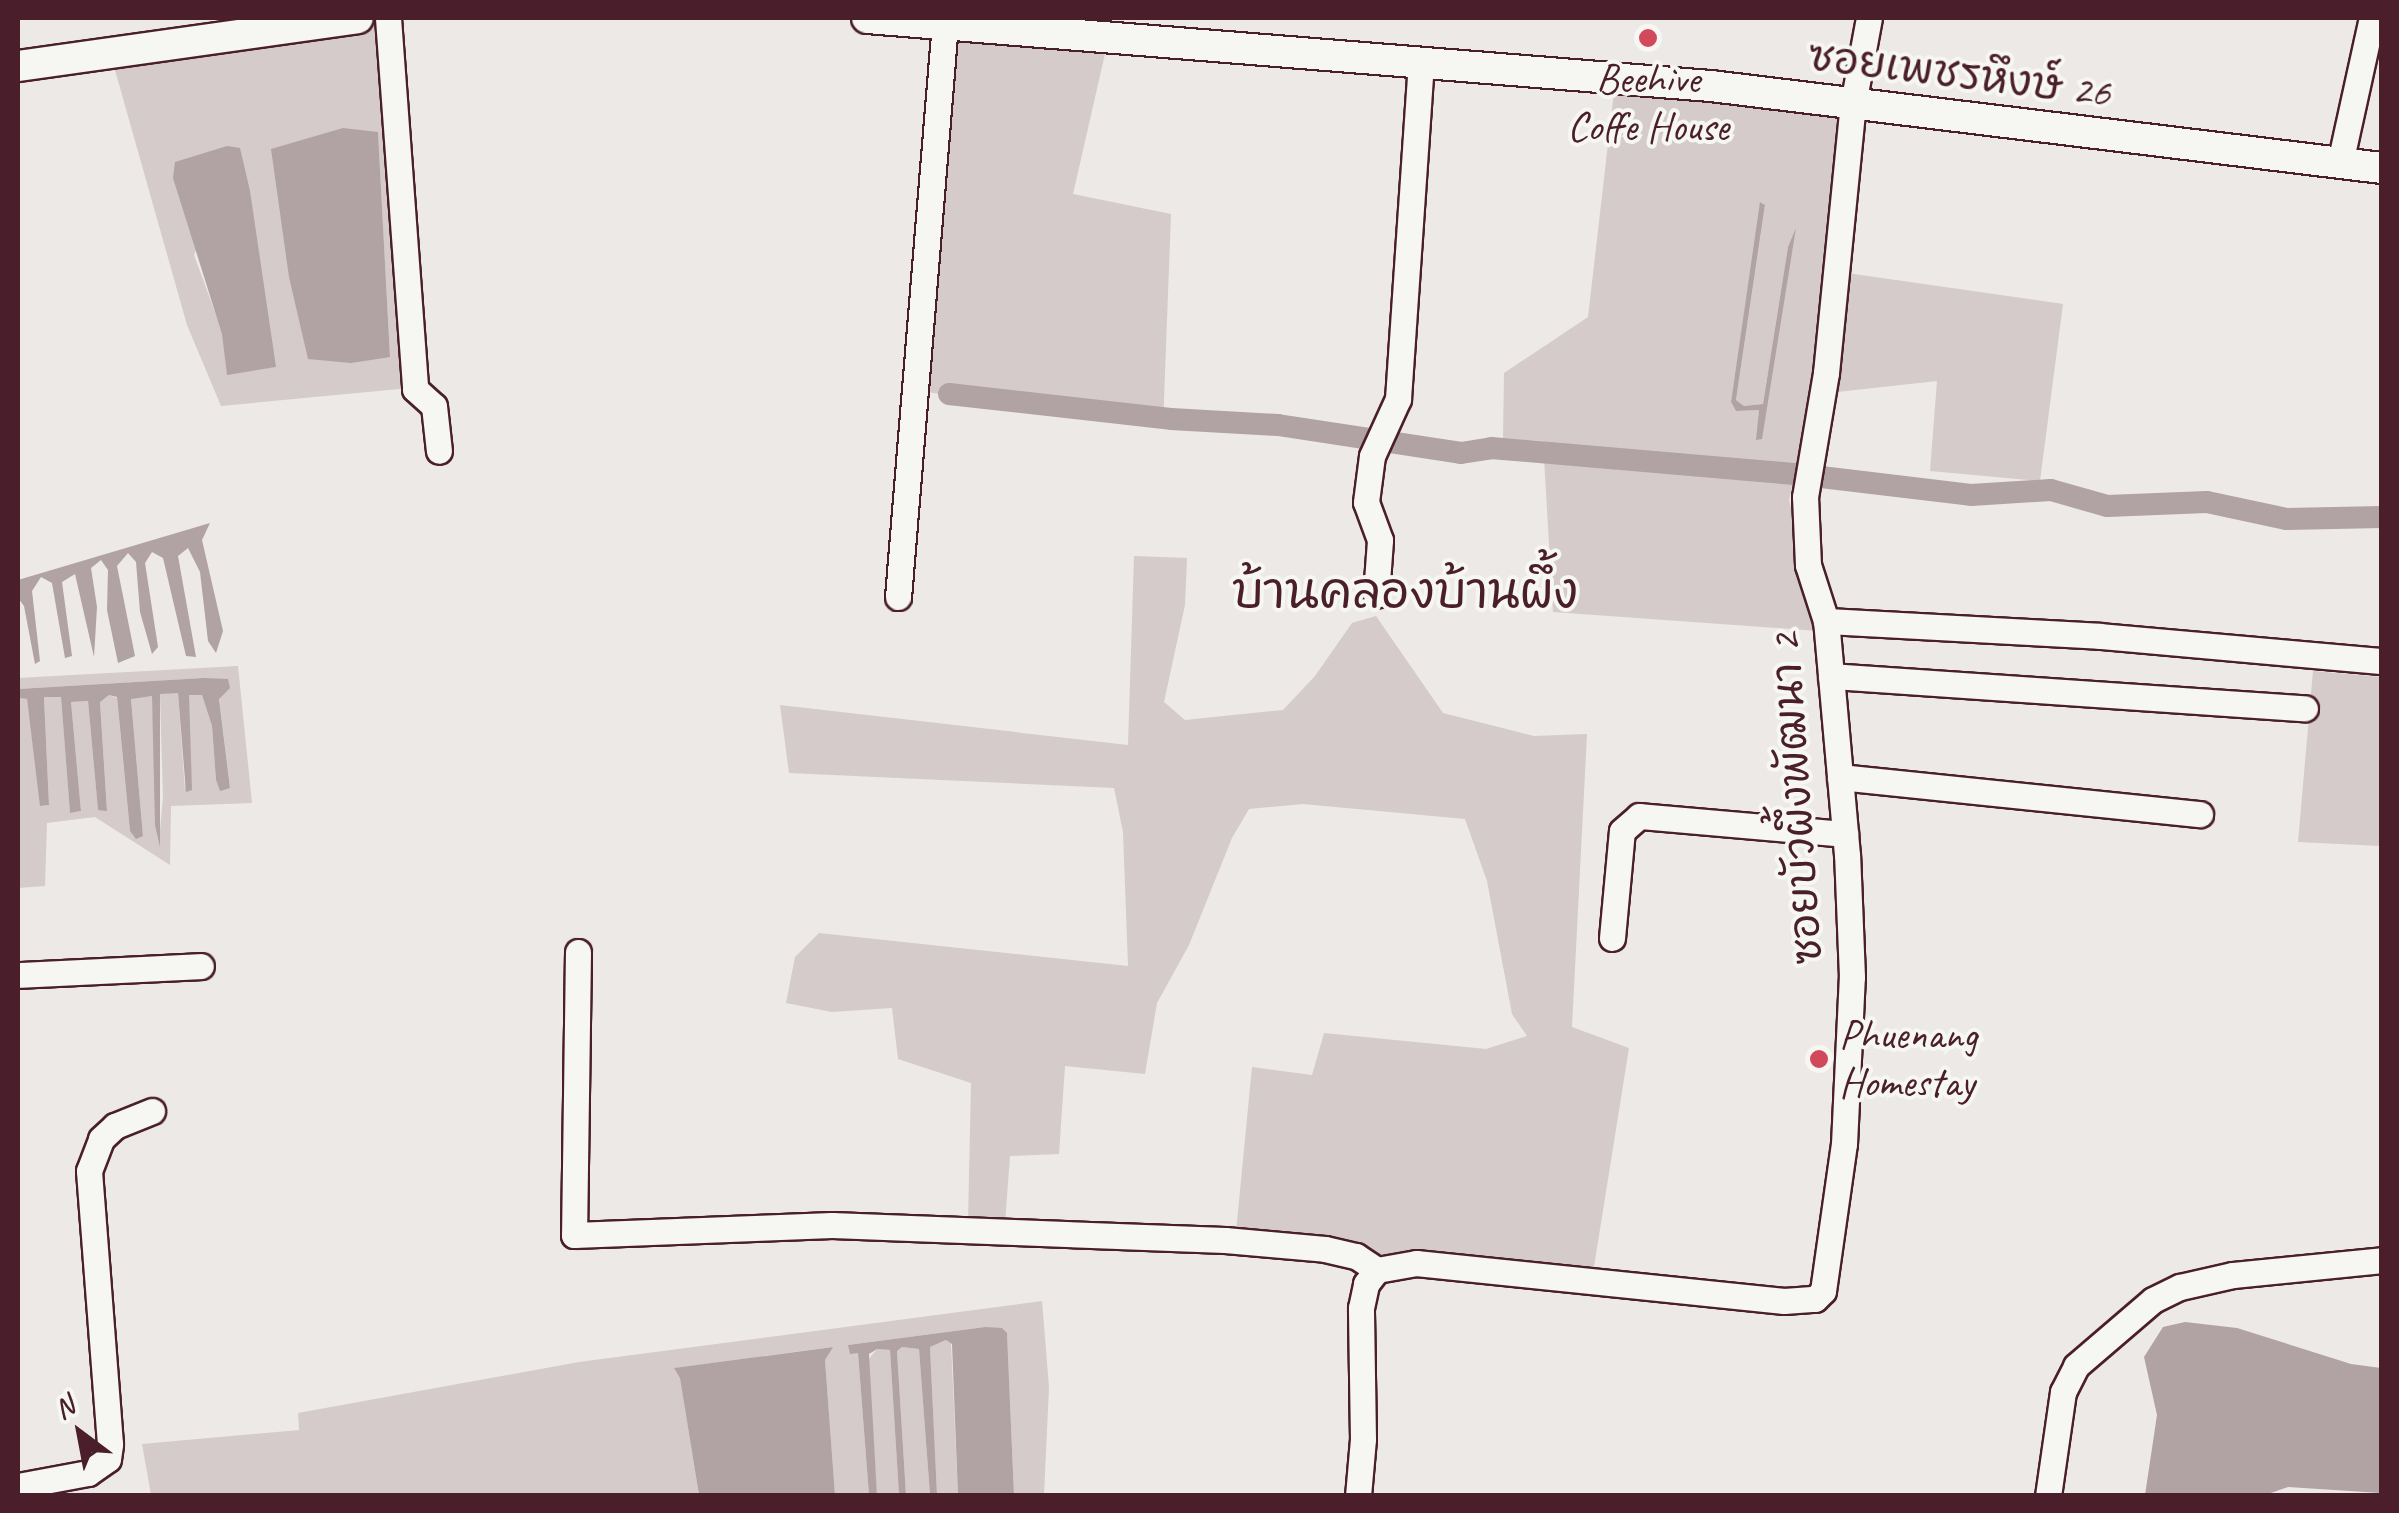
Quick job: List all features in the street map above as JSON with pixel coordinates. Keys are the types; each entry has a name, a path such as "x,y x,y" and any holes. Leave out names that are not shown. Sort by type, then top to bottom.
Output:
{"street":[{"path":"18,66 358,18"},
{"path":"388,18 415,388 434,406 439,451"},
{"name":"ซอยเพชรหึงษ์ 26","path":"867,18 1110,28 1421,65 1637,79 2382,168"},
{"name":"ซอยบัวผึ้งพัฒนา 2","path":"1377,1270 1416,1263 1784,1301 1814,1299 1823,1290 1844,1144 1852,977 1846,834 1826,621 1808,565 1805,497 1826,372 1853,104 1869,18"},
{"path":"2340,164 2372,18"},
{"path":"898,597 945,23"},
{"path":"1376,595 1380,540 1366,502 1383,433 1398,399 1421,65"},
{"path":"1826,621 2100,636 2382,661"},
{"path":"1831,676 2305,708"},
{"path":"1840,776 2200,814"},
{"path":"1612,938 1622,831 1639,816 1846,834"},
{"path":"578,952 574,1235 832,1225 1208,1240 1356,1256 1377,1270 1366,1284 1361,1308 1363,1439 1358,1496"},
{"path":"18,975 202,966"},
{"path":"18,1486 88,1474 108,1459 89,1171 101,1138 115,1126 152,1110"},
{"path":"2048,1496 2063,1392 2076,1366 2154,1300 2180,1287 2233,1275 2382,1260"}],"shaded area":[{"path":"375,21 410,388 221,406 187,325 113,63","holes":["343,129 378,133 390,357","240,149 275,367 227,374 223,334 194,255"]},
{"path":"956,33 1107,45 1073,194 1171,214 1163,427 927,392"},
{"path":"1614,92 1834,111 1843,115 1826,270 2063,304 2040,481 1930,471 1937,381 1810,395 1789,500 1819,631 1553,612 1543,441 1503,439 1504,373 1588,317","holes":["1761,202 1765,206 1736,400 1744,406 1763,404 1788,247 1795,234 1757,440 1759,410 1736,411 1731,402"]},
{"path":"343,128 378,132 390,357 351,363 308,359 289,277 271,149"},
{"path":"227,146 240,148 250,191 276,367 227,375 222,334 173,178 175,162"},
{"path":"1760,202 1765,205 1736,400 1744,406 1763,404 1788,247 1796,228 1762,439 1756,440 1759,410 1736,411 1731,402"},
{"path":"210,523 202,540 223,631 216,653 208,641 200,572 188,548 178,556 196,657 186,656 163,558 152,552 145,563 158,647 152,654 140,612 136,562 128,553 117,566 135,656 118,663 107,610 108,570 101,560 91,568 97,607 94,657 75,574 62,582 72,656 65,658 52,583 41,577 32,591 40,661 35,664 24,606 18,598 18,580"},
{"path":"1134,556 1187,558 1185,605 1164,702 1185,720 1283,710 1315,676 1352,623 1376,616 1443,713 1534,736 1587,734 1572,1027 1629,1048 1593,1273 1392,1256 1236,1232 1252,1067 1312,1075 1324,1033 1486,1049 1527,1036 1512,1014 1487,881 1465,819 1303,804 1249,809 1232,838 1189,945 1157,1003 1145,1074 1065,1066 1059,1154 1010,1156 1005,1223 968,1223 971,1083 898,1059 892,1008 832,1012 786,1003 795,957 819,933 1128,966 1123,832 1114,788 789,773 780,705 1128,745"},
{"path":"238,666 252,803 171,806 170,865 95,817 47,823 45,886 18,888 18,698 27,699 41,806 49,805 44,696 61,696 70,813 81,811 71,702 88,701 98,810 107,810 100,701 109,695 117,698 130,831 143,836 131,698 152,696 159,842 163,797 160,694 178,692 185,791 189,695 202,695 212,726 216,780 220,790 230,787 219,698 203,678 18,689 18,678"},
{"path":"2313,671 2381,677 2381,846 2298,842"},
{"path":"228,679 230,688 219,699 230,788 220,791 216,780 212,726 202,695 189,695 192,790 186,792 178,693 160,694 160,847 155,825 152,696 131,699 143,836 136,839 130,831 117,697 109,695 100,702 107,811 98,810 88,701 71,702 81,811 70,813 61,697 44,697 49,805 40,806 27,699 18,698 18,689"},
{"path":"1042,1301 1049,1387 1044,1495 1014,1495 1007,1334 985,1327 848,1345 858,1353 869,1495 835,1495 825,1360 832,1347 675,1368 680,1377 699,1495 151,1495 142,1444 299,1430 298,1413 579,1362"},
{"path":"2185,1322 2237,1328 2351,1364 2381,1368 2381,1493 2288,1487 2265,1495 2145,1495 2157,1415 2144,1357 2163,1327"},
{"path":"1002,1328 1007,1333 1014,1495 958,1495 952,1344 946,1340 930,1347 937,1495 930,1495 919,1349 902,1347 897,1351 906,1495 899,1495 890,1350 877,1349 869,1354 877,1495 869,1495 858,1353 850,1354 848,1345"},
{"path":"946,1340 951,1343 958,1495 937,1495 930,1347"},
{"path":"833,1347 825,1360 835,1495 699,1495 680,1378 674,1368"},
{"path":"902,1347 919,1349 930,1495 906,1495 897,1351"},
{"path":"877,1349 890,1350 899,1495 877,1495 868,1360"}],"waterway":[{"path":"949,394 1171,419 1278,425 1461,453 1491,448 1796,474 1971,495 2051,490 2107,506 2207,502 2286,519 2382,517"}],"place":[{"name":"Beehive Coffe House","path":"1648,38"},
{"name":"Phuenang Homestay","path":"1819,1059"}],"district":[{"name":"บ้านคลองบ้านผึ้ง","path":"1405,592"}]}
